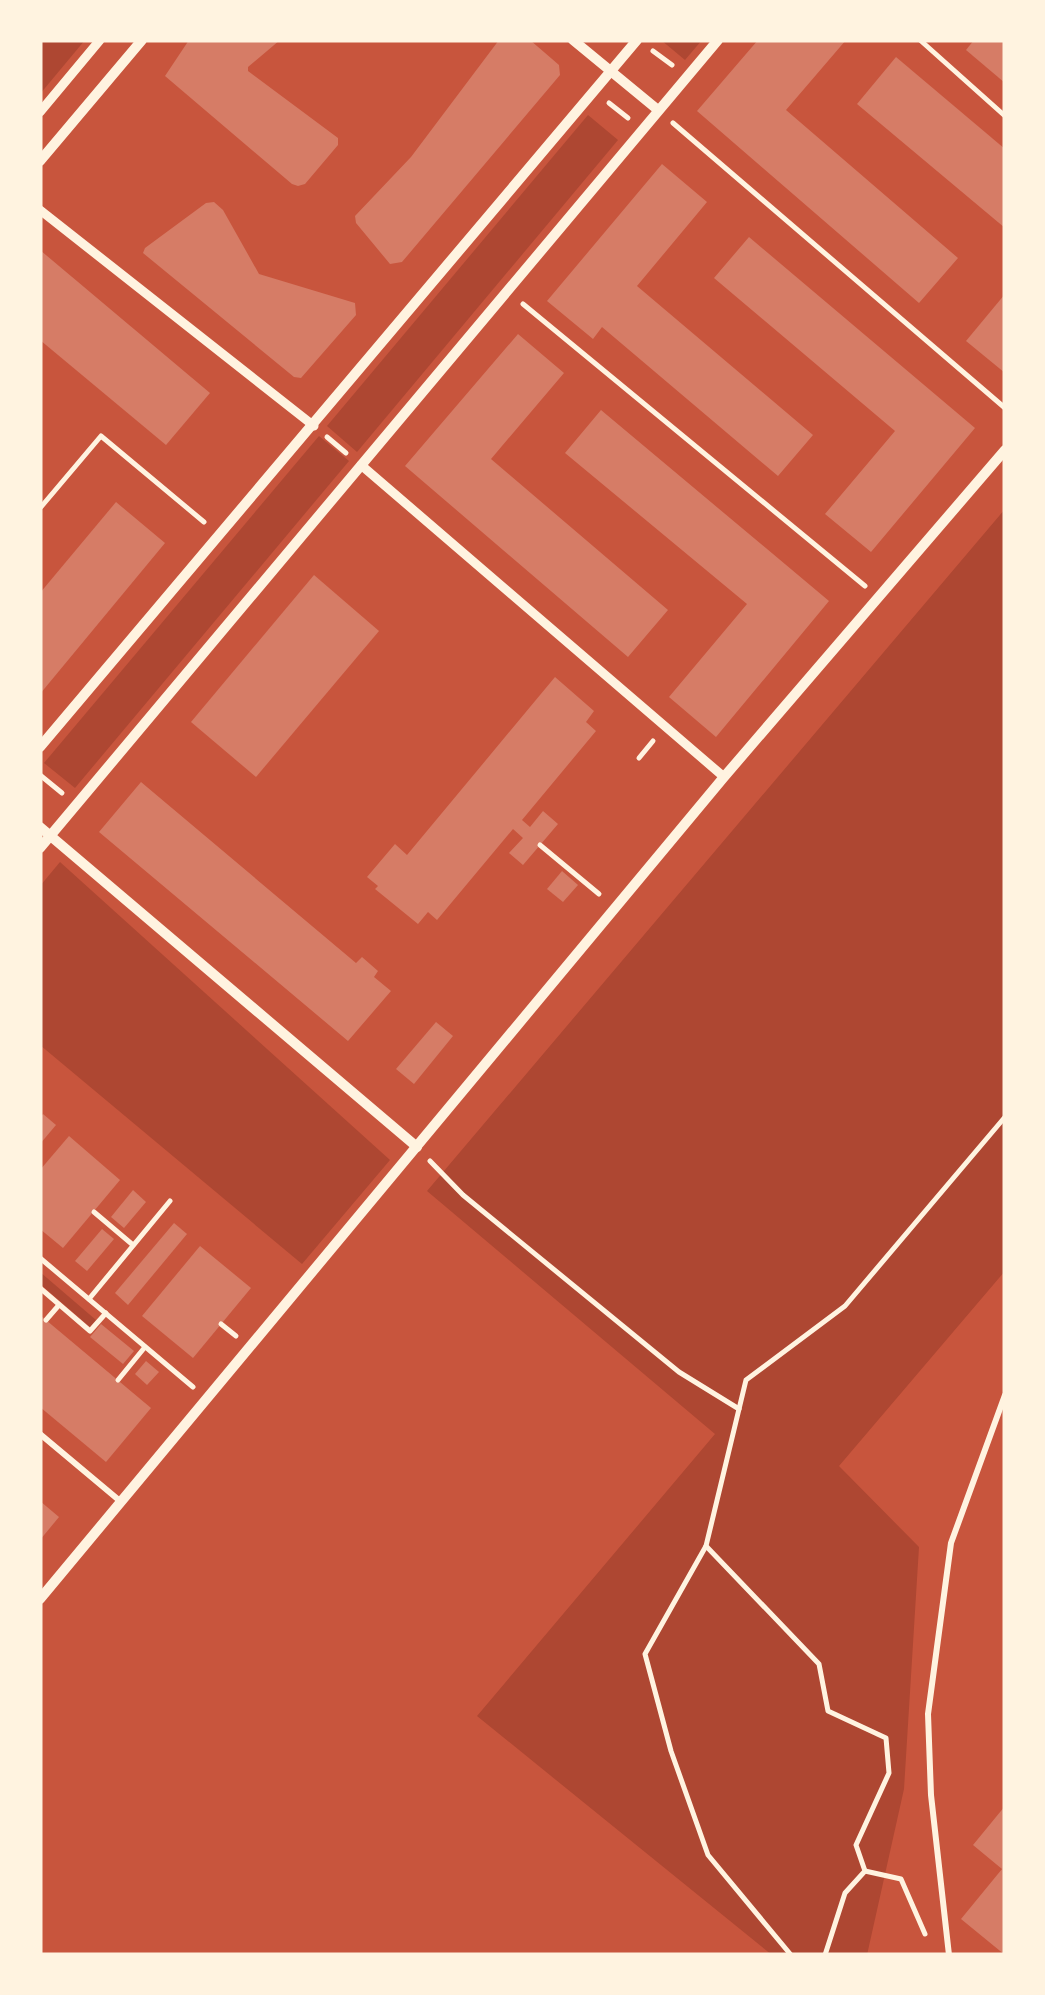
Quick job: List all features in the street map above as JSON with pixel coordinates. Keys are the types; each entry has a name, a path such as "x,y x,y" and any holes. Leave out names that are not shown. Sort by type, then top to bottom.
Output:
{"street":[{"path":"40,112 100,40"},
{"path":"40,161 142,40"},
{"path":"573,40 658,110"},
{"path":"40,747 638,40"},
{"path":"40,848 718,40"},
{"path":"40,210 314,426"},
{"path":"40,1599 724,777 1005,450"},
{"path":"361,465 724,777"},
{"path":"40,827 417,1148"}],"lane":[{"path":"948,1955 931,1795 928,1714 951,1543 1005,1395"},
{"path":"40,1434 121,1502"}],"path":[{"path":"638,40 687,76"},
{"path":"920,40 1005,116"},
{"path":"594,92 642,129"},
{"path":"658,110 1005,408"},
{"path":"507,291 879,598"},
{"path":"314,426 361,465"},
{"path":"40,508 100,436 220,536"},
{"path":"40,775 76,804"},
{"path":"540,845 617,909"},
{"path":"791,1955 708,1855 671,1751 645,1654 706,1546 746,1380 845,1306 1005,1117"},
{"path":"417,1148 463,1195 570,1284 679,1372 739,1409"},
{"path":"89,1299 170,1200"},
{"path":"94,1212 133,1245"},
{"path":"41,1261 207,1399"},
{"path":"40,1288 90,1331 106,1313"},
{"path":"46,1320 59,1304"},
{"path":"118,1380 146,1347"},
{"path":"706,1546 819,1664 828,1712 886,1738 889,1773 856,1846 864,1871"},
{"path":"864,1871 901,1880 928,1940"},
{"path":"824,1955 845,1893 864,1871"}],"shaded area":[{"path":"40,40 85,40 40,94"},
{"path":"661,40 702,40 685,60"},
{"path":"588,115 618,140 357,452 327,426"},
{"path":"319,436 349,461 75,788 44,763"},
{"path":"1005,509 1005,1271 839,1466 919,1547 904,1789 867,1955 772,1955 477,1716 715,1434 427,1191"},
{"path":"60,862 390,1160 302,1264 40,1045 40,886"},
{"path":"40,1272 96,1320 90,1327 40,1284"}],"building":[{"path":"189,40 280,40 248,71 338,138 338,145 305,184 292,184 165,76"},
{"path":"499,40 530,40 559,65 560,75 402,262 390,264 356,223 355,216 411,157"},
{"path":"758,40 846,40 786,110 958,258 919,303 697,111"},
{"path":"974,40 1005,40 1005,83 966,50"},
{"path":"896,57 1005,149 1005,228 857,104"},
{"path":"662,164 707,202 637,286 813,435 778,476 602,327 593,339 547,301"},
{"path":"214,202 223,210 259,274 355,303 356,315 301,378 294,377 143,253 206,203"},
{"path":"749,237 975,428 871,552 825,514 895,431 714,278"},
{"path":"40,250 210,393 166,445 40,340"},
{"path":"1005,294 1005,373 966,341"},
{"path":"518,334 564,373 491,459 668,610 628,657 405,466"},
{"path":"601,410 829,601 716,737 669,697 747,604 565,453"},
{"path":"116,502 165,543 40,694 40,593"},
{"path":"314,575 379,631 256,777 191,722"},
{"path":"555,677 594,711 586,722 596,731 522,820 530,827 543,811 558,824 523,865 509,853 523,838 513,829 437,920 428,912 418,924 375,889 378,886 367,877 395,844 407,855"},
{"path":"141,782 356,963 362,957 378,971 374,977 391,991 348,1041 99,832"},
{"path":"562,871 578,885 563,902 547,889"},
{"path":"436,1022 453,1036 414,1084 396,1069"},
{"path":"43,1114 56,1125 40,1144 40,1118"},
{"path":"69,1136 120,1180 63,1248 40,1229 40,1170"},
{"path":"133,1190 146,1202 124,1228 111,1217"},
{"path":"174,1223 187,1234 128,1305 115,1293"},
{"path":"102,1229 114,1239 87,1271 75,1261"},
{"path":"200,1246 251,1288 193,1358 142,1316"},
{"path":"40,1315 151,1408 106,1462 40,1407"},
{"path":"101,1324 134,1351 123,1364 90,1337"},
{"path":"146,1361 159,1372 147,1385 135,1374"},
{"path":"40,1501 59,1517 40,1540"},
{"path":"1005,1806 1005,1955 961,1919 1002,1869 973,1845"}]}
